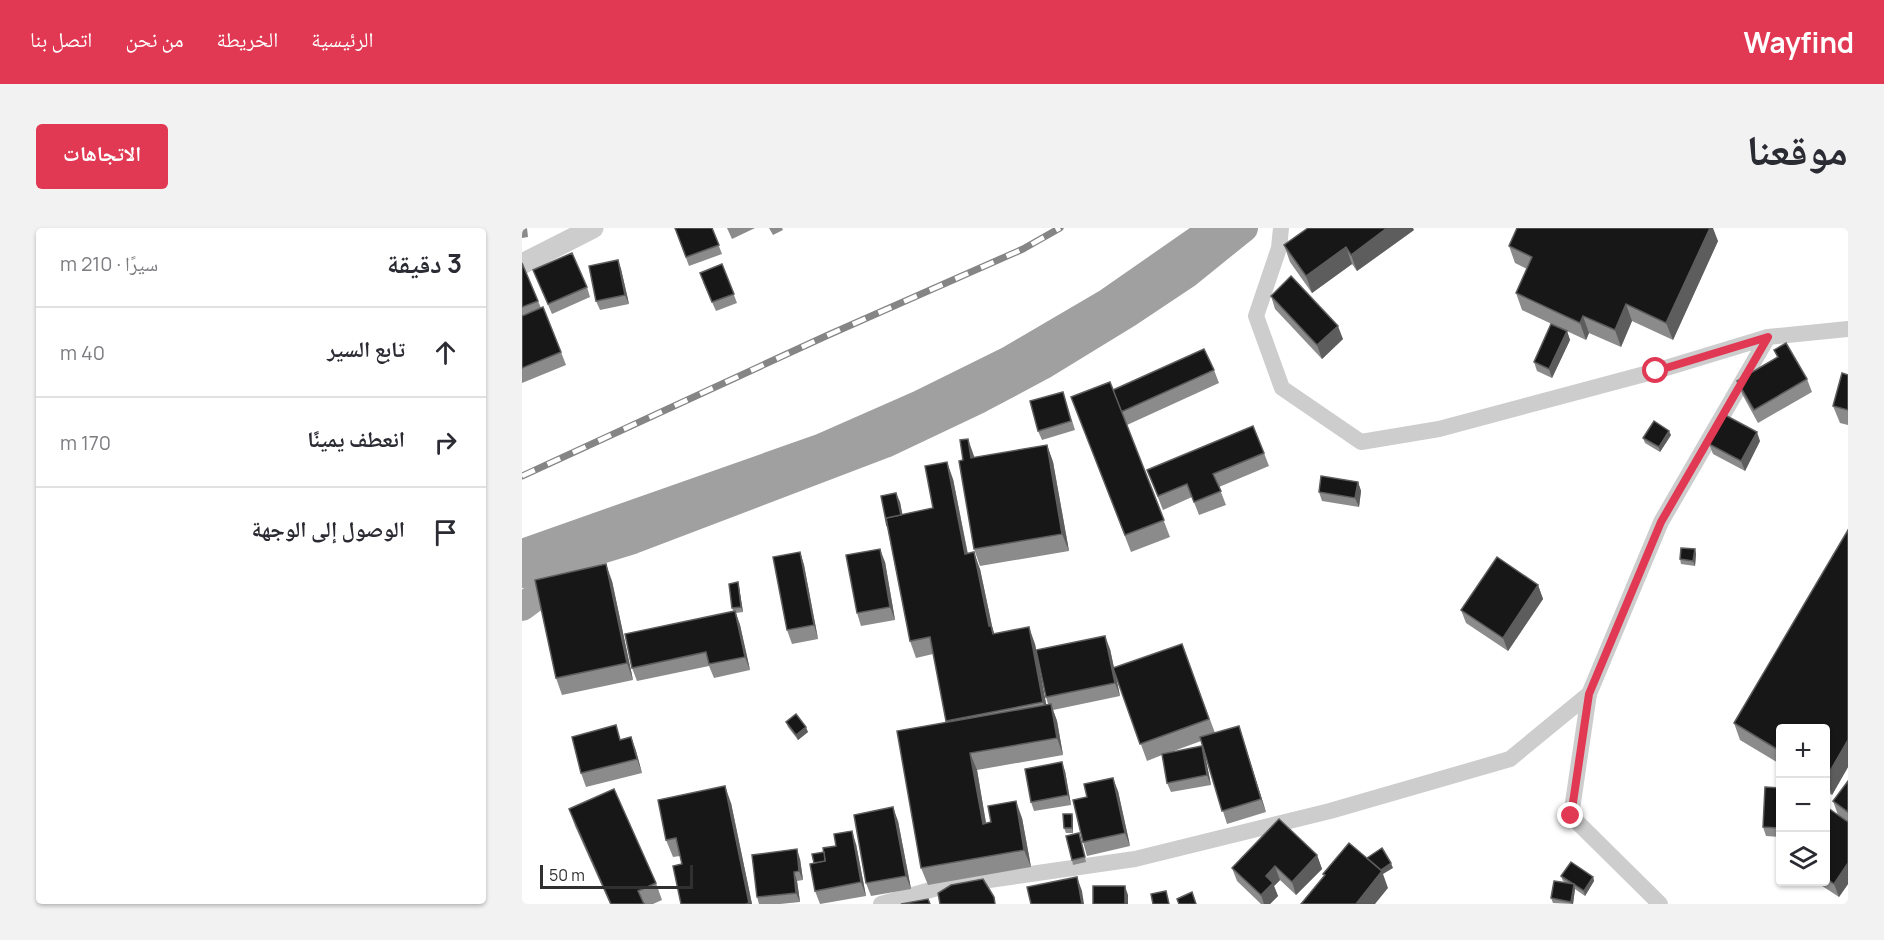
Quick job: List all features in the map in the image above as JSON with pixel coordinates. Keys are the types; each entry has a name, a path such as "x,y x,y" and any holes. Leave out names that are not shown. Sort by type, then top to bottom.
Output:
{"highway":[{"path":"522,553 820,448 920,404 1009,360 1108,302 1189,248 1214,228"},
{"path":"522,574 633,540 885,444 980,399 1042,366 1127,314 1187,274 1244,228"},
{"path":"522,608 569,572 633,540"}],"street":[{"path":"522,264 593,228"},
{"path":"1281,228 1279,248 1256,316 1282,388 1361,442 1439,429 1656,371 1768,337 1848,329"},
{"path":"1660,904 1571,816 1589,694 1661,522 1768,337"},
{"path":"881,904 941,887 1135,859 1330,811 1510,759 1589,694"}],"building":[{"path":"675,228 712,228 719,245 686,257"},
{"path":"1308,228 1387,228 1351,255 1346,247 1306,276 1284,245"},
{"path":"1517,228 1710,228 1666,323 1626,304 1615,330 1583,316 1580,323 1516,293 1532,257 1509,246"},
{"path":"572,253 587,287 548,304 533,270"},
{"path":"618,260 625,295 596,301 589,266"},
{"path":"522,263 538,301 522,307"},
{"path":"722,264 734,294 712,302 700,273"},
{"path":"1291,276 1338,326 1317,345 1271,296"},
{"path":"543,307 561,352 522,368 522,316"},
{"path":"1551,324 1567,331 1549,369 1534,362"},
{"path":"1786,343 1807,379 1754,410 1737,381 1778,357 1774,350"},
{"path":"1204,349 1214,370 1121,412 1113,390"},
{"path":"1842,373 1848,375 1848,410 1833,406"},
{"path":"1110,382 1164,520 1125,535 1071,397"},
{"path":"1063,392 1071,421 1038,431 1030,401"},
{"path":"1725,415 1757,432 1741,461 1709,444"},
{"path":"1654,421 1669,431 1659,447 1643,438"},
{"path":"1253,426 1264,453 1213,474 1221,491 1194,502 1187,484 1158,496 1147,470"},
{"path":"968,439 971,458 1047,445 1062,534 974,549 959,461 963,460 960,440"},
{"path":"947,462 965,554 974,552 989,626 993,634 1029,627 1043,702 946,721 930,637 910,641 886,518 933,508 925,466"},
{"path":"1321,476 1358,482 1355,498 1319,492"},
{"path":"896,493 901,515 886,518 887,526 881,496"},
{"path":"1848,530 1848,740 1830,771 1830,724 1776,724 1776,749 1734,723"},
{"path":"1681,548 1695,549 1693,561 1680,559"},
{"path":"880,549 890,607 857,613 846,555"},
{"path":"800,552 814,625 787,630 773,557"},
{"path":"1497,557 1538,585 1503,638 1461,610"},
{"path":"606,564 627,663 556,678 535,580"},
{"path":"738,582 741,607 732,608 729,584"},
{"path":"735,611 745,657 709,664 706,652 632,668 625,634"},
{"path":"1105,636 1115,683 1046,697 1036,650"},
{"path":"1182,644 1209,719 1140,744 1113,668"},
{"path":"1051,704 1057,738 970,753 983,824 991,822 988,806 1016,801 1024,850 921,868 897,731"},
{"path":"796,714 806,727 796,735 786,722"},
{"path":"616,725 620,740 631,737 637,759 581,773 572,737"},
{"path":"1239,726 1261,799 1222,811 1200,737"},
{"path":"1202,746 1207,775 1167,783 1162,754"},
{"path":"1062,762 1068,795 1031,802 1025,769"},
{"path":"1113,778 1125,833 1083,842 1073,800 1087,797 1084,784"},
{"path":"1848,781 1848,812 1833,801"},
{"path":"725,786 749,903 681,904 673,866 682,864 676,838 666,840 658,800"},
{"path":"1765,787 1776,788 1776,828 1763,827"},
{"path":"614,789 656,883 638,891 644,904 611,904 569,809"},
{"path":"893,807 906,876 866,883 854,815"},
{"path":"1830,809 1848,822 1848,863 1834,884 1830,881"},
{"path":"1063,814 1072,814 1072,828 1064,828"},
{"path":"1279,819 1317,855 1292,882 1275,866 1266,876 1273,883 1261,895 1232,868"},
{"path":"852,831 861,882 815,891 810,864 825,861 823,848 836,846 834,834"},
{"path":"1079,833 1085,857 1072,860 1066,836"},
{"path":"1349,843 1382,871 1356,904 1301,904 1325,875 1323,874"},
{"path":"1382,848 1391,863 1381,870 1367,858"},
{"path":"797,849 799,871 794,872 796,893 757,897 752,855"},
{"path":"824,852 825,861 814,863 812,854"},
{"path":"1571,862 1593,877 1584,891 1561,876"},
{"path":"1077,877 1082,904 1031,904 1027,887"},
{"path":"983,879 994,897 995,904 940,904 938,893 951,885"},
{"path":"1554,881 1574,884 1571,902 1551,898"},
{"path":"1093,886 1125,886 1125,904 1093,904"},
{"path":"1166,891 1169,904 1153,904 1151,894"},
{"path":"1192,892 1196,904 1179,904 1177,899"},
{"path":"928,899 930,904 901,904"}],"railway":[{"path":"522,476 826,336 1023,249 1060,228"}],"route":[{"path":"1571,816 1589,694 1661,522 1768,337 1656,371"}]}
